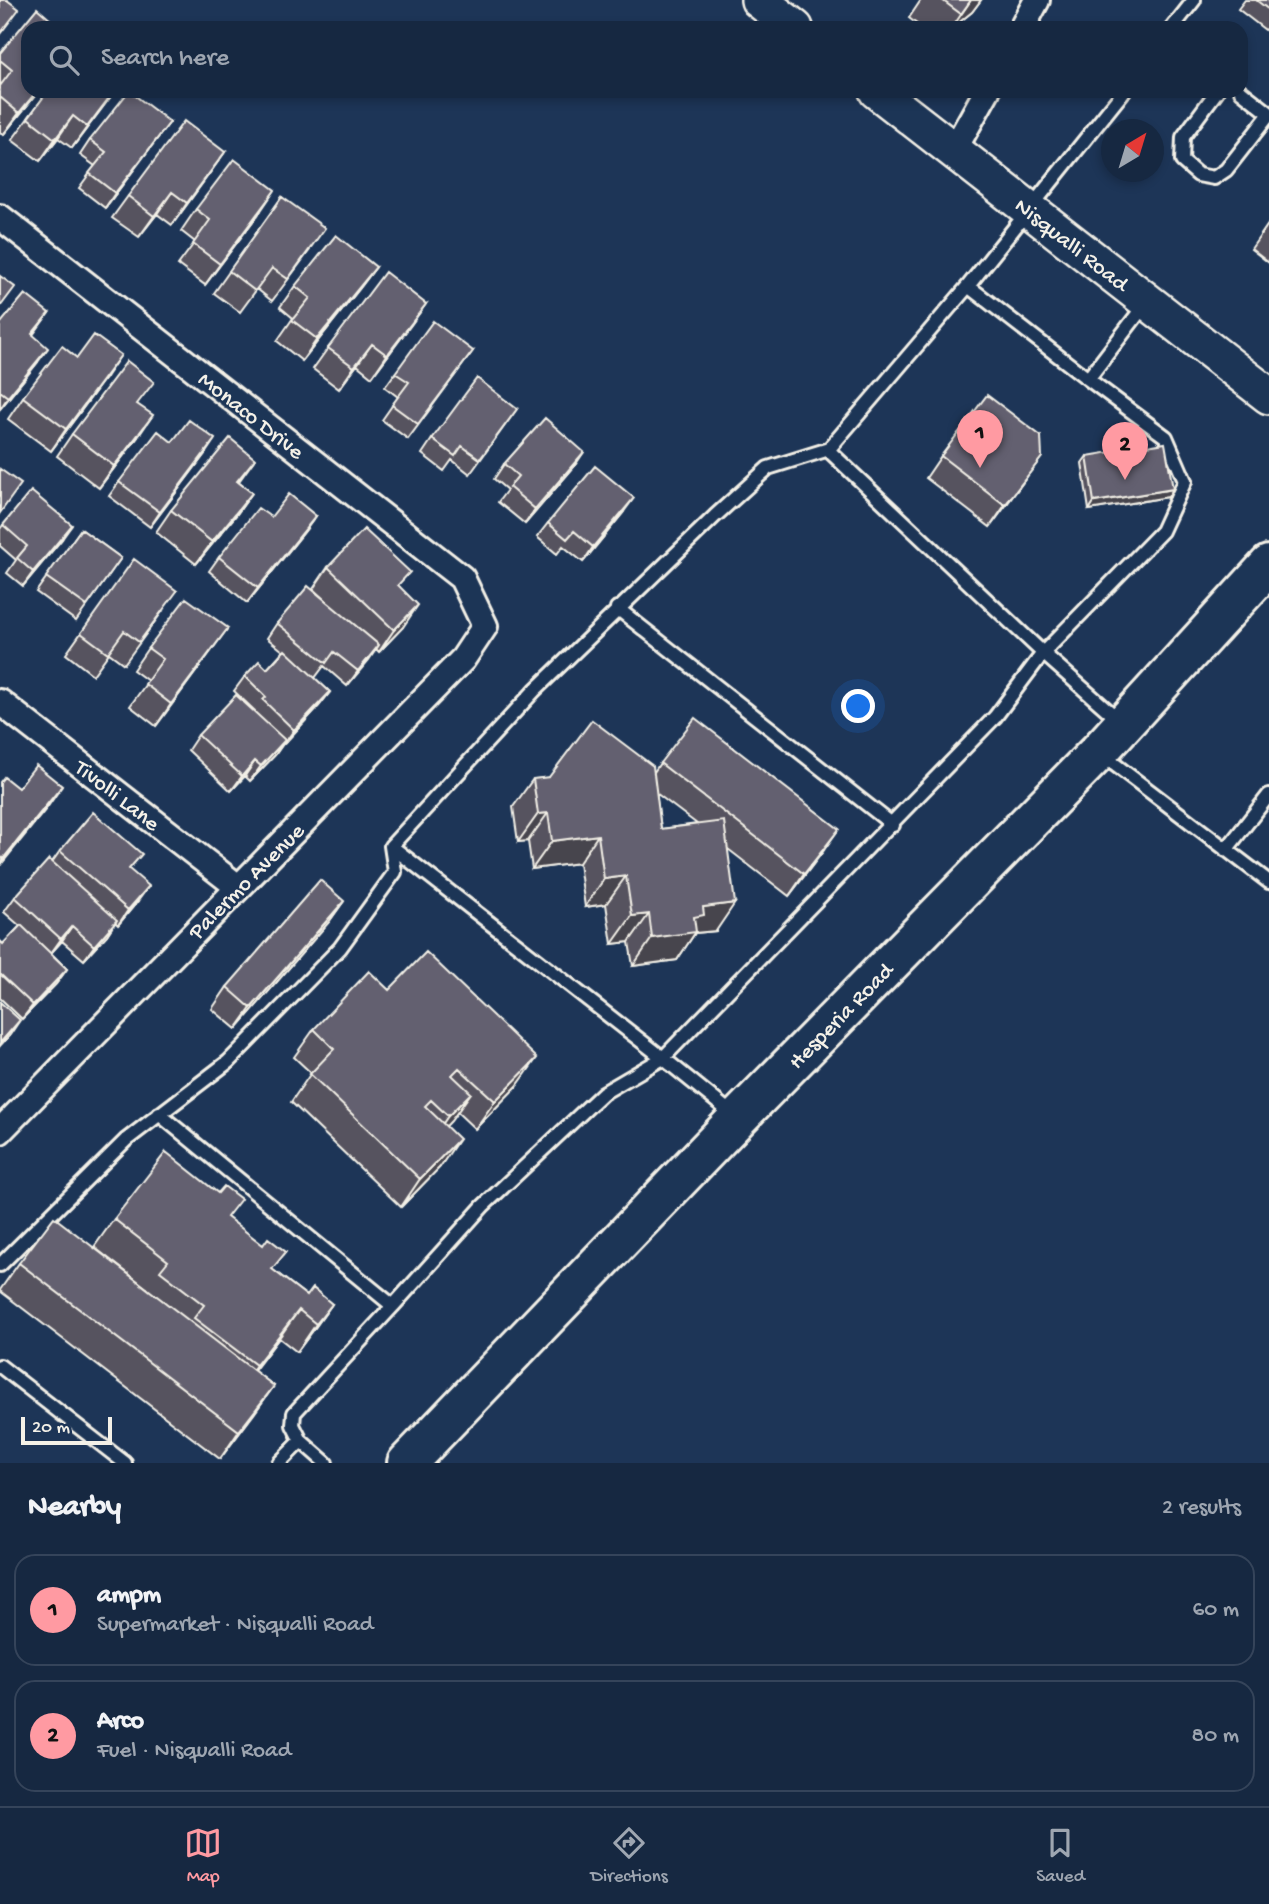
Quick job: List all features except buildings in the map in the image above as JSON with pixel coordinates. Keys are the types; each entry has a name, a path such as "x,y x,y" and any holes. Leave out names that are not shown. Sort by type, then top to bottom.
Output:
{"main road":[{"path":"759,0 787,21"},
{"name":"Nisqualli Road","path":"886,98 1269,396"},
{"name":"Hesperia Road","path":"407,1463 738,1118 1098,752 1269,565"}],"street":[{"path":"1026,21 1037,0"},
{"path":"954,150 983,98"},
{"name":"Monaco Drive","path":"0,218 462,578 485,626"},
{"name":"Palermo Avenue","path":"0,1131 463,659 485,626"},
{"name":"Tivolli Lane","path":"0,702 238,887"}],"lane":[{"path":"1178,21 1194,0"},
{"path":"1212,98 1183,137 1182,161 1198,175 1214,178 1226,170 1269,114 1248,97"},
{"path":"391,846 535,690 617,608 768,468 829,449 968,286 1118,98"},
{"path":"326,1463 301,1441 293,1425 294,1413 483,1206 603,1093 663,1058 995,717 1043,653 1162,531 1185,481 1166,438 968,286"},
{"path":"1088,379 1147,302"},
{"path":"829,449 1043,653 1124,724"},
{"path":"617,608 892,825"},
{"path":"1098,752 1269,882"},
{"path":"1226,849 1269,795"},
{"path":"391,846 738,1118"},
{"path":"0,1265 126,1140 228,1062 340,948 395,872 391,846"},
{"path":"159,1114 393,1306"},
{"path":"0,1366 125,1463"},
{"path":"279,1463 301,1441"}],"place":[{"name":"ampm","path":"980,468"},
{"name":"Arco","path":"1125,480"}]}
